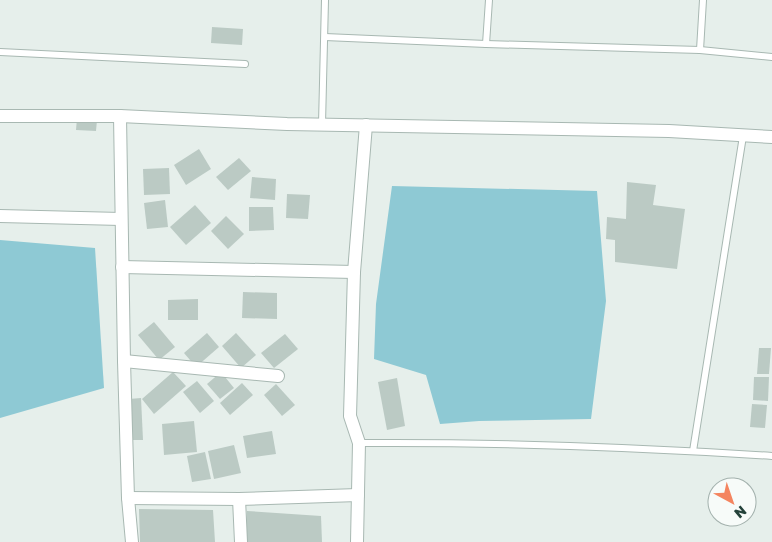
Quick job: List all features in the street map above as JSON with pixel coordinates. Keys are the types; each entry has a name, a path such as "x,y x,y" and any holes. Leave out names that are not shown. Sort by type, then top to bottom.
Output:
{"street":[{"path":"0,116 120,116 287,124 669,131 772,137"},
{"path":"120,116 124,361 128,498 132,542"},
{"path":"357,542 359,443 350,416 354,272 366,125"},
{"path":"0,216 121,219"},
{"path":"122,267 354,272"},
{"path":"124,361 278,376"},
{"path":"128,498 240,499 358,495"},
{"path":"240,499 241,542"}],"lane":[{"path":"322,124 325,0"},
{"path":"486,44 489,0"},
{"path":"700,50 703,0"},
{"path":"325,37 700,50 772,57"},
{"path":"0,52 245,64"},
{"path":"693,451 743,136"},
{"path":"359,443 463,442 772,456"}],"water":[{"path":"392,186 597,191 606,301 591,419 479,421 440,424 426,375 374,359 376,304"},
{"path":"0,240 95,248 104,388 0,418"}],"building":[{"path":"212,27 243,29 242,45 211,43"},
{"path":"77,118 97,120 96,131 76,130"},
{"path":"199,149 211,169 186,185 174,165"},
{"path":"239,158 251,171 228,190 216,177"},
{"path":"169,168 170,194 144,195 143,169"},
{"path":"252,177 276,179 275,200 250,198"},
{"path":"627,182 656,185 653,205 685,209 677,269 615,262 615,240 606,239 607,217 626,219"},
{"path":"287,194 310,195 308,219 286,218"},
{"path":"165,200 168,227 147,229 144,203"},
{"path":"195,205 211,223 186,245 170,227"},
{"path":"249,207 273,207 274,230 249,231"},
{"path":"226,216 244,234 228,249 211,231"},
{"path":"243,292 277,293 277,319 242,318"},
{"path":"198,299 198,320 168,320 168,300"},
{"path":"154,322 175,347 159,360 138,335"},
{"path":"207,333 219,347 196,367 184,353"},
{"path":"236,333 256,355 241,368 222,346"},
{"path":"285,334 298,349 274,368 261,353"},
{"path":"759,348 771,348 769,374 757,374"},
{"path":"173,372 186,386 154,414 142,399"},
{"path":"221,372 234,388 220,399 207,384"},
{"path":"754,377 769,377 768,401 753,400"},
{"path":"397,378 405,426 387,430 378,382"},
{"path":"197,381 214,401 200,413 183,392"},
{"path":"242,383 253,395 230,415 220,403"},
{"path":"276,384 295,405 282,416 264,395"},
{"path":"141,398 143,440 131,440 129,399"},
{"path":"752,404 767,405 765,428 750,427"},
{"path":"194,421 197,452 164,455 162,424"},
{"path":"272,431 276,454 247,458 243,436"},
{"path":"234,445 241,473 214,479 208,451"},
{"path":"205,452 211,479 192,482 187,456"},
{"path":"139,509 213,510 215,542 140,542"},
{"path":"247,511 321,516 322,542 247,542"}]}
